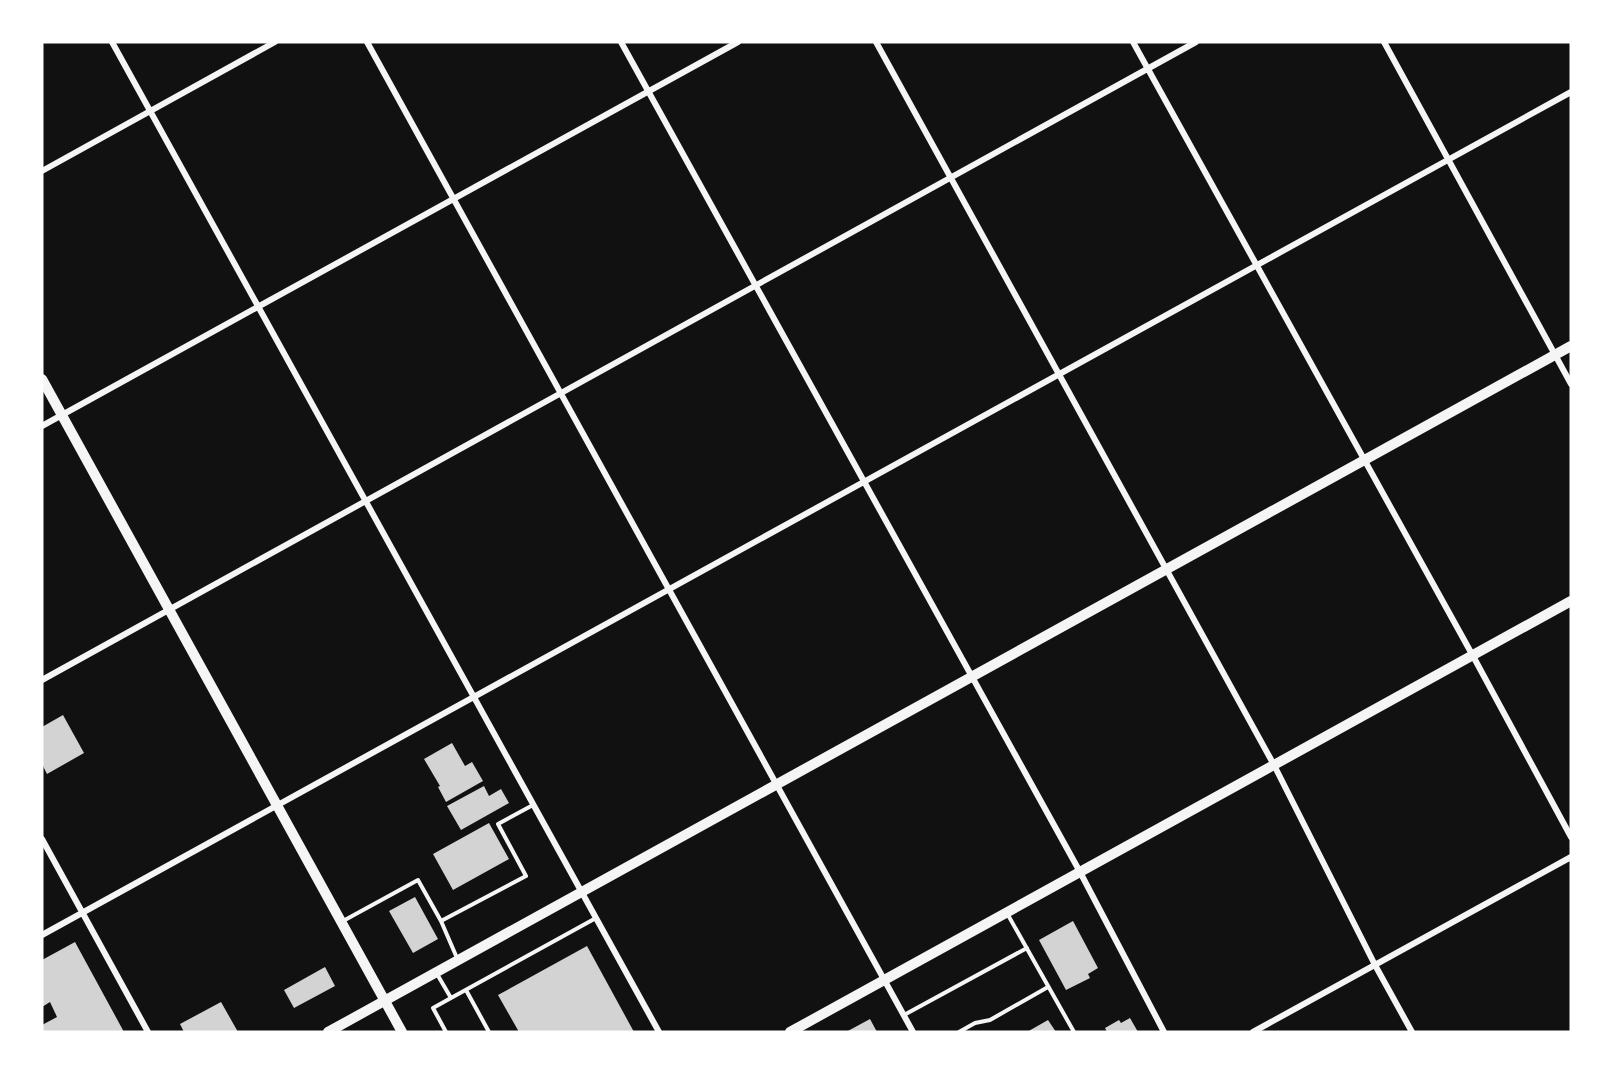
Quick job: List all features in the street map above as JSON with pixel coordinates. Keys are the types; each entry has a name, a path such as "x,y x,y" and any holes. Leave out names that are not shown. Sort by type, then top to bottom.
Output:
{"main road":[{"path":"328,1032 1571,346"},
{"path":"42,379 402,1032"},
{"path":"790,1032 1571,602"}],"street":[{"path":"112,42 658,1032"},
{"path":"42,171 274,42"},
{"path":"367,42 913,1032"},
{"path":"621,42 1080,872 1164,1032"},
{"path":"42,426 738,42"},
{"path":"876,42 1274,765 1375,965 1412,1032"},
{"path":"1133,42 1571,837"},
{"path":"42,680 1196,42"},
{"path":"1384,42 1571,384"},
{"path":"42,935 1571,92"},
{"path":"42,839 148,1032"},
{"path":"1253,1032 1571,857"}],"lane":[{"path":"441,921 526,876 498,824 533,804"},
{"path":"342,922 418,880 441,921 459,961"},
{"path":"1007,913 1074,1032"},
{"path":"446,1032 433,1008 596,918"},
{"path":"904,1015 1027,948"},
{"path":"437,973 451,998"},
{"path":"958,1032 975,1023 990,1020 1048,987"},
{"path":"466,990 489,1032"}],"building":[{"path":"63,715 84,753 47,774 42,764 42,727"},
{"path":"452,743 465,766 472,762 483,781 446,802 438,787 440,786 424,759"},
{"path":"484,786 489,796 501,789 509,803 461,830 447,806"},
{"path":"489,823 509,859 453,890 433,854"},
{"path":"415,897 438,939 413,953 389,911"},
{"path":"1073,921 1098,968 1088,974 1090,978 1066,990 1039,940"},
{"path":"75,942 124,1032 42,1032 42,1025 57,1017 50,1002 42,1007 42,960"},
{"path":"587,946 634,1032 519,1032 498,995"},
{"path":"325,967 335,986 294,1008 284,990"},
{"path":"221,1002 238,1032 184,1032 180,1024"},
{"path":"1130,1018 1138,1032 1107,1032 1105,1028 1119,1020 1121,1023"},
{"path":"870,1019 877,1032 846,1032"},
{"path":"1048,1020 1056,1032 1027,1032"}]}
